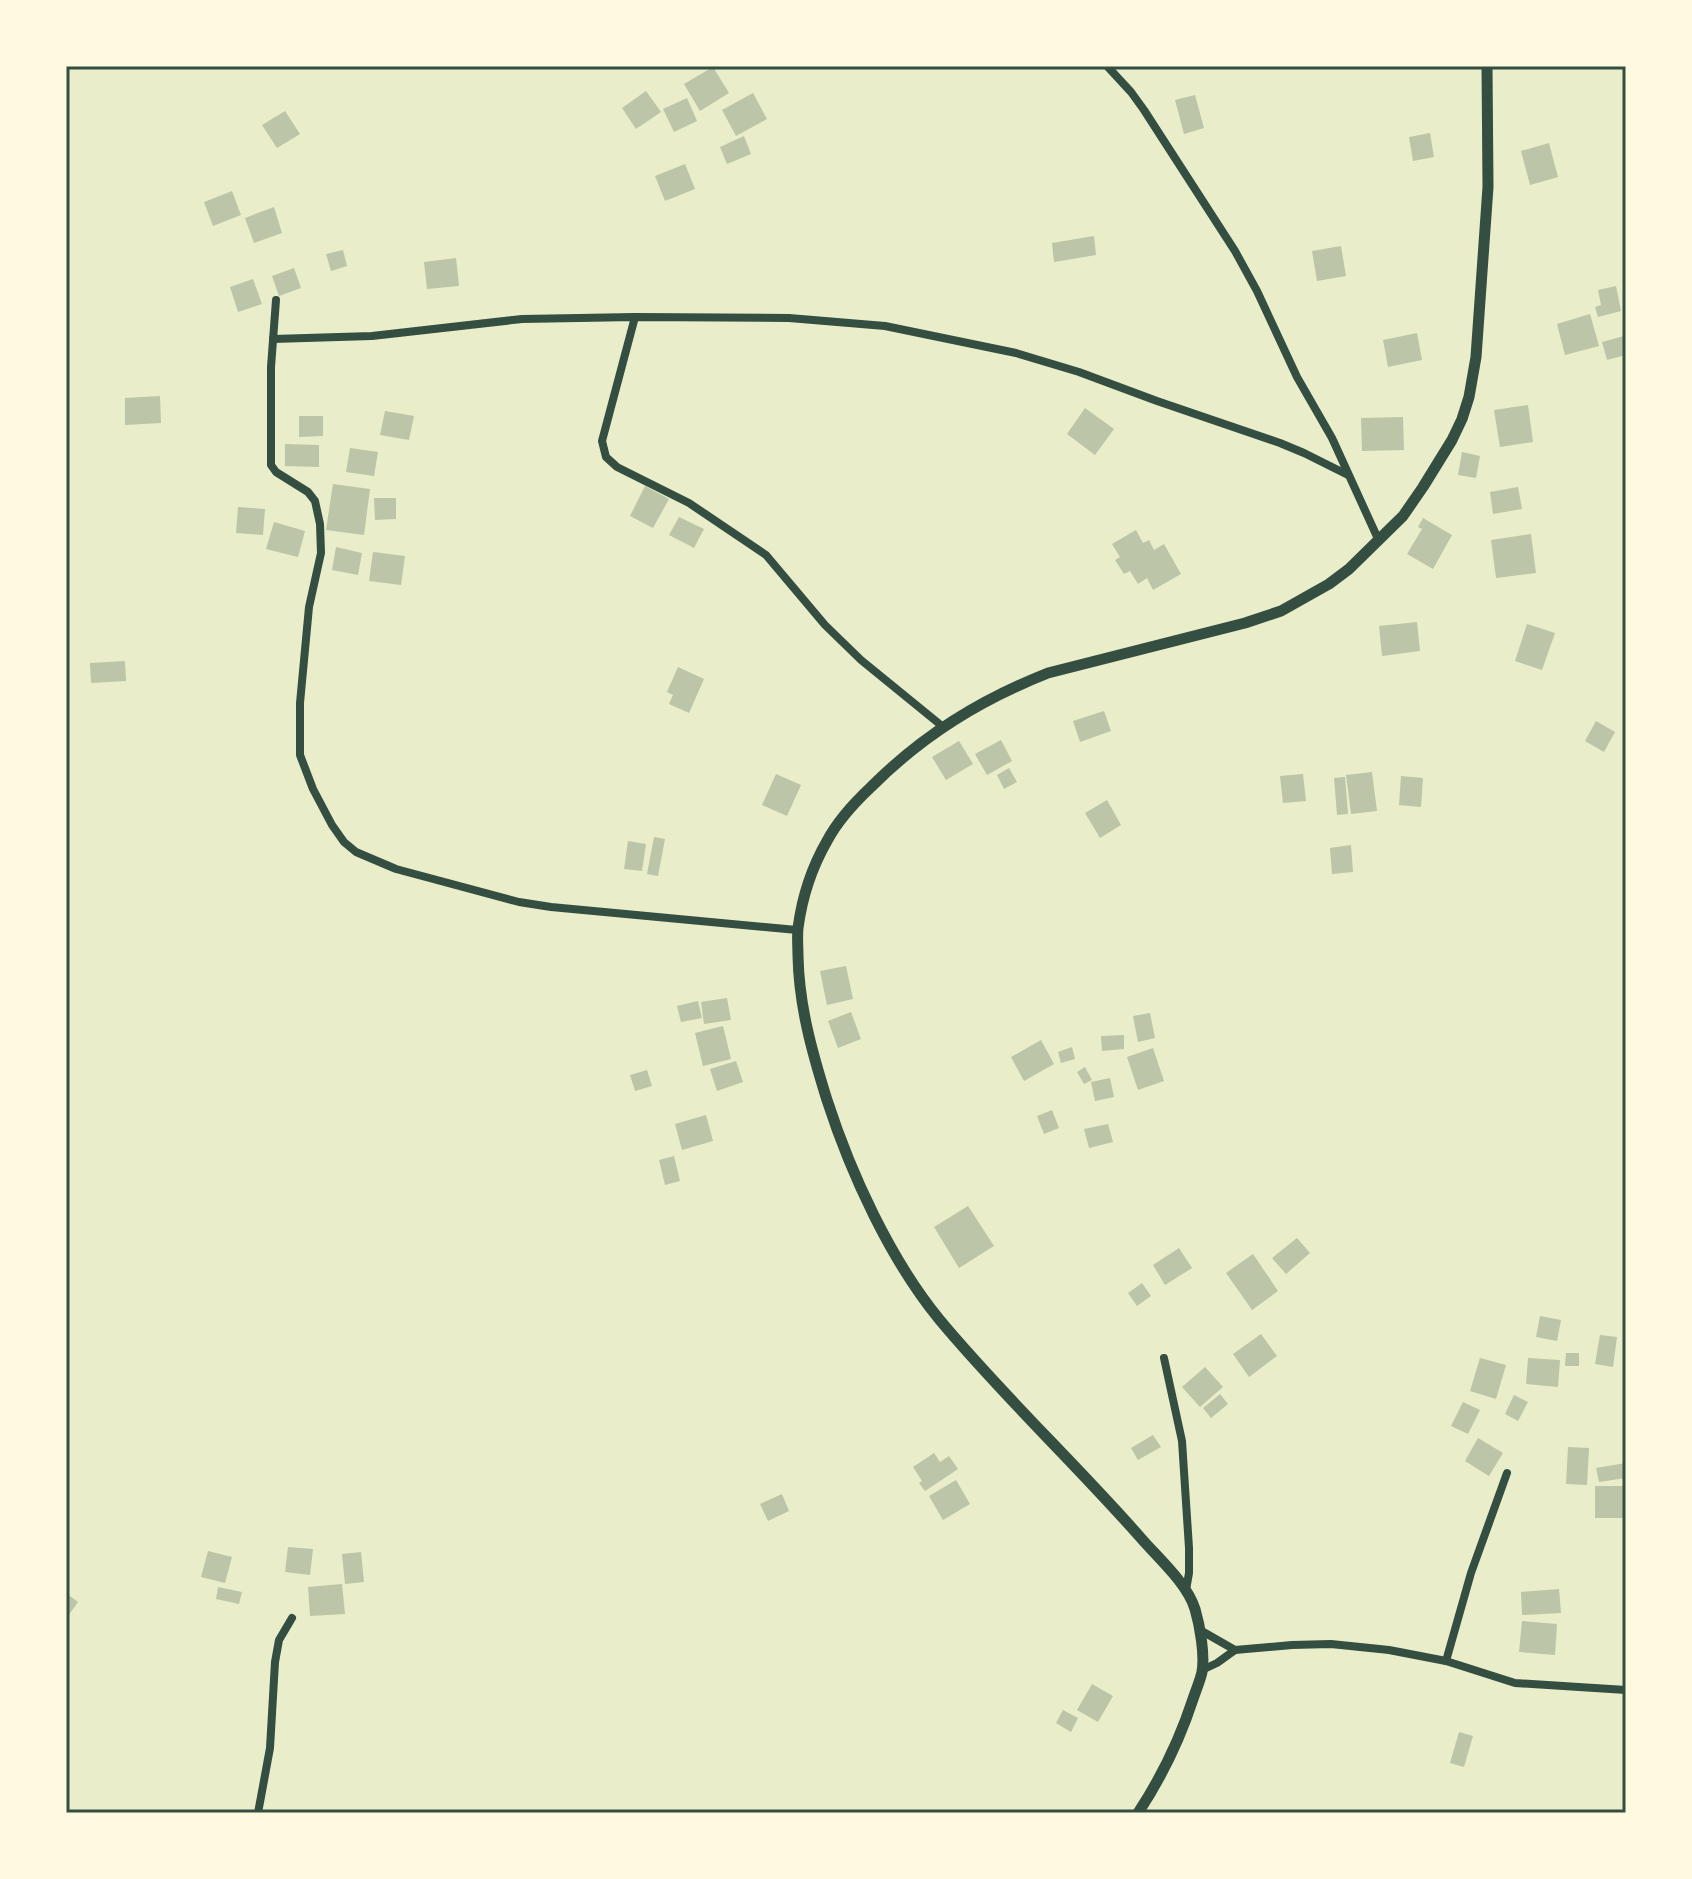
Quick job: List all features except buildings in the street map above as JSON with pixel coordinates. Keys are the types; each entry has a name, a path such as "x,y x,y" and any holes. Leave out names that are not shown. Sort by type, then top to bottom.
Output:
{"street":[{"path":"1107,66 1144,110 1235,251 1297,377 1332,438 1379,541"},
{"path":"1138,1813 1181,1731 1202,1670 1200,1630 1193,1604 1186,1590 965,1349 908,1278 866,1199 836,1127 804,1022 798,987 797,930 808,882 826,841 849,809 885,773 942,726 1048,673 1281,611 1349,569 1403,516 1452,440 1469,397 1476,357 1488,187 1487,66"},
{"path":"276,300 270,417 271,465 276,472 308,492 315,501 320,524 321,553 309,607 300,703 300,755 322,809 344,842 356,852 396,869 519,902 797,930"},
{"path":"635,317 602,441 606,457 617,467 689,503 766,555 834,634 942,726"},
{"path":"273,339 372,336 522,319 802,319 885,326 1016,353 1079,372 1280,443 1348,475"},
{"path":"1164,1358 1182,1441 1189,1548 1186,1590"},
{"path":"1446,1661 1471,1573 1507,1473"},
{"path":"258,1813 270,1748 275,1662 279,1640 292,1618"},
{"path":"1200,1630 1235,1650"},
{"path":"1202,1670 1235,1650 1331,1644 1389,1650 1446,1661 1515,1683 1626,1690"}]}
